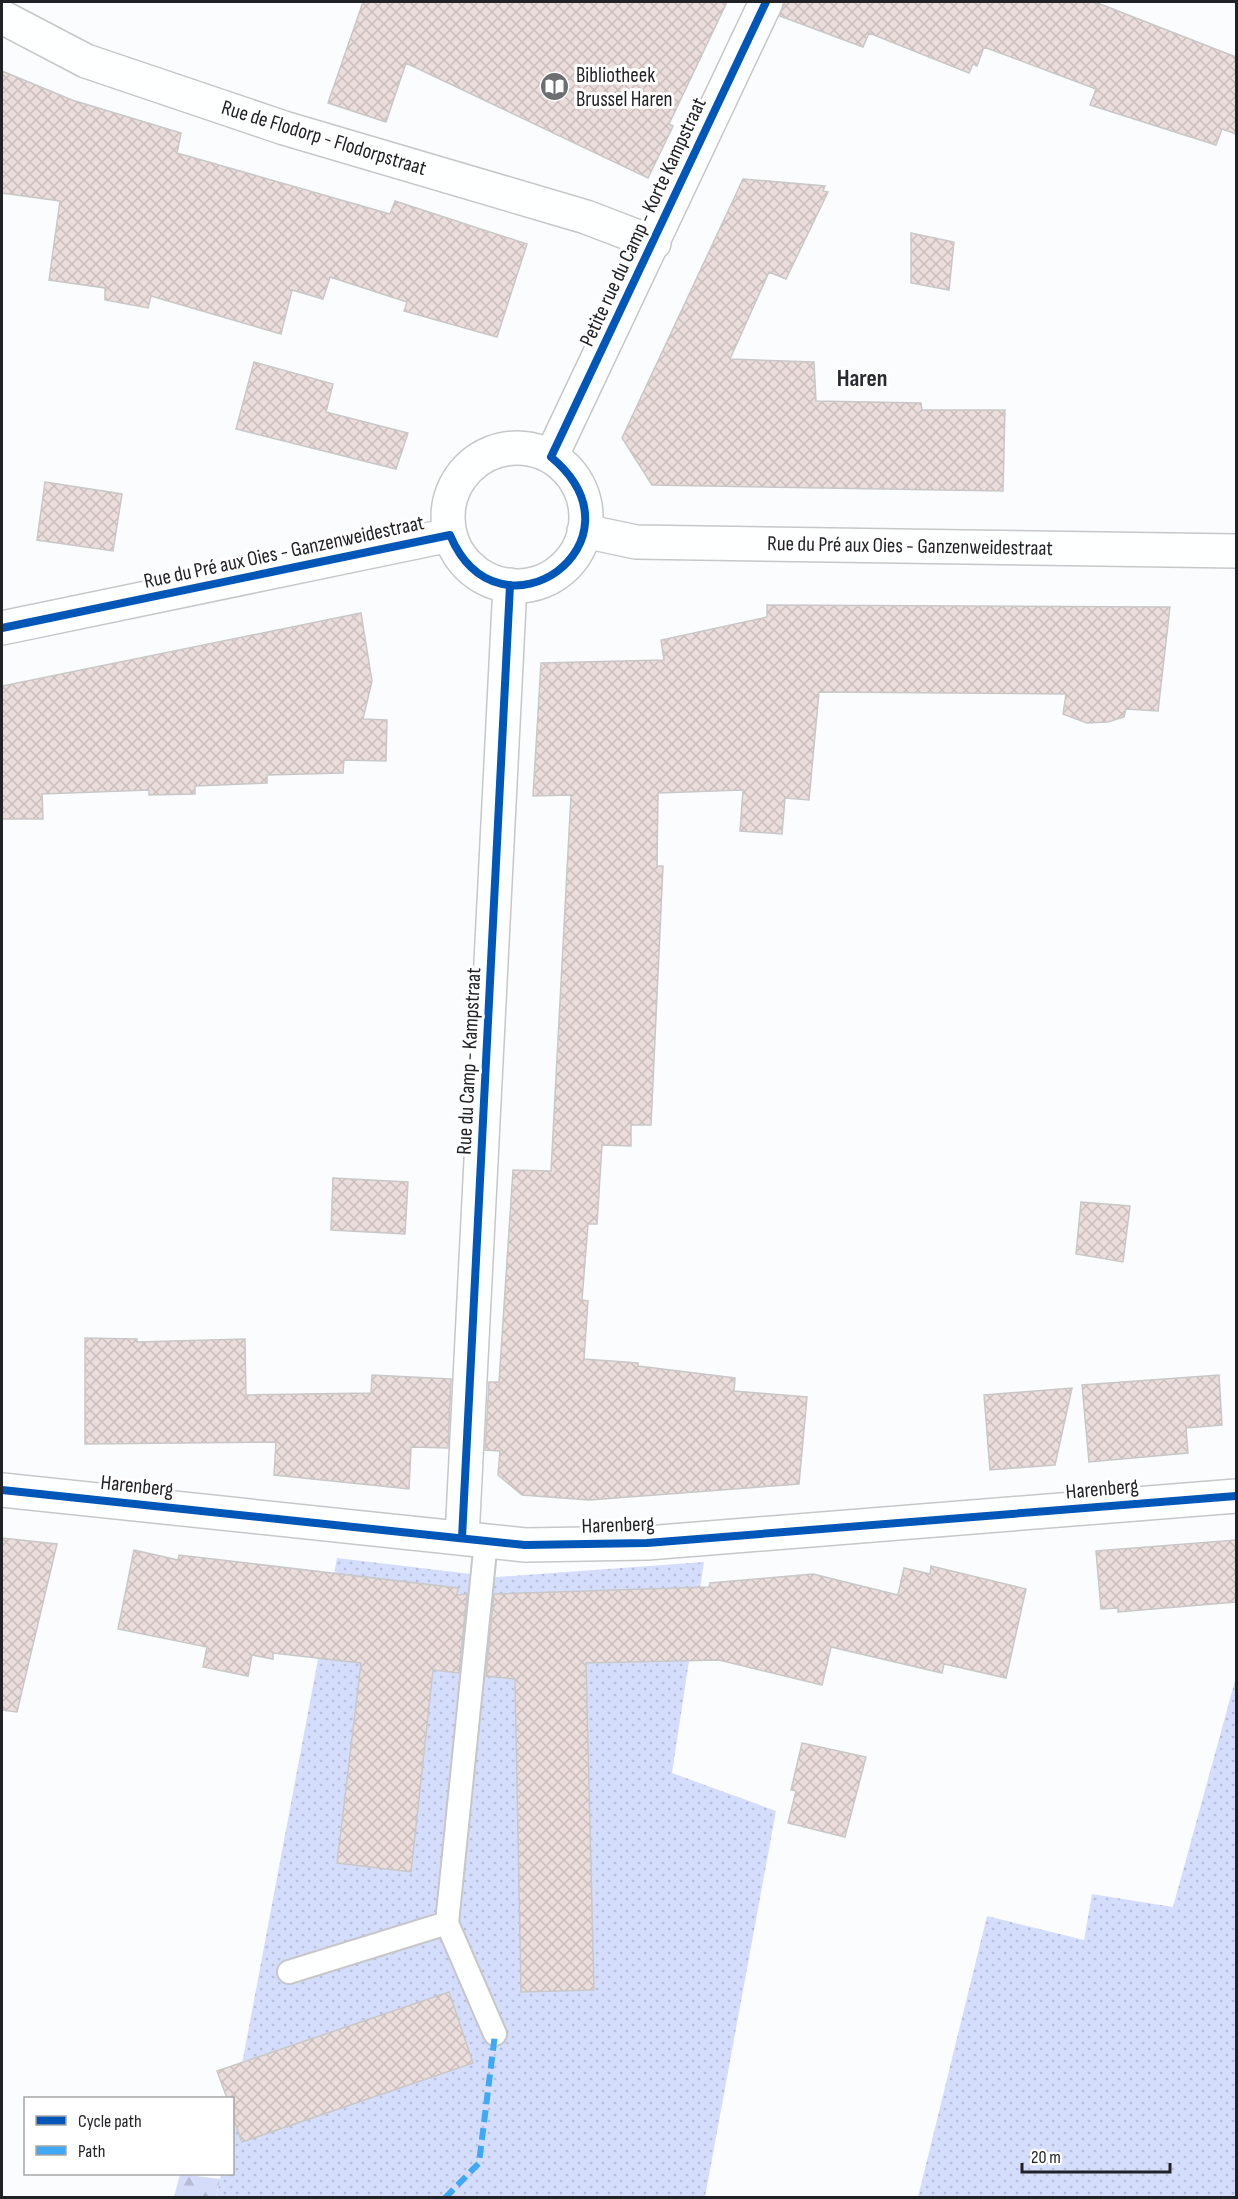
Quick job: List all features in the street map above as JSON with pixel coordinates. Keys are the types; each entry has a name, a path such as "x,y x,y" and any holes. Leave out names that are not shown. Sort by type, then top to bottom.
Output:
{"street":[{"name":"Petite rue du Camp - Korte Kampstraat","path":"551,457 766,2"},
{"name":"Rue de Flodorp - Flodorpstraat","path":"2,17 86,62 284,128 586,217 654,243"},
{"name":"Rue du Pré aux Oies - Ganzenweidestraat","path":"512,448 531,450 551,457 567,470 580,488 585,509 584,531 573,557 552,576 524,585 510,585 494,582 479,574 456,550 450,535 447,515 460,477 474,462 492,452 512,448"},
{"name":"Rue du Pré aux Oies - Ganzenweidestraat","path":"584,531 636,542 1236,551"},
{"name":"Rue du Pré aux Oies - Ganzenweidestraat","path":"2,628 450,535"},
{"name":"Rue du Camp - Kampstraat","path":"474,1540 510,585"},
{"name":"Harenberg","path":"2,1490 525,1545 647,1543 1236,1496"}],"lane":[{"path":"474,1540 447,1923 495,2034"},
{"path":"290,1972 447,1923"}],"shaded area":[{"path":"337,1558 496,1577 704,1562 672,1773 776,1811 705,2197 216,2198 221,2175 234,2175 234,2107"},
{"path":"1236,1677 1236,2197 918,2197 987,1916 1084,1940 1092,1894 1173,1907"}],"green space":[{"path":"180,2175 220,2179 216,2197 174,2197"}],"building":[{"path":"363,2 727,2 669,124 673,126 648,178 406,63 386,122 328,103"},
{"path":"785,2 1095,2 1236,57 1236,134 1222,129 1216,145 1090,105 1096,89 984,47 977,66 973,64 969,73 869,33 863,47 780,16"},
{"path":"2,71 72,100 181,133 177,153 390,214 395,201 527,244 497,337 404,311 407,302 330,277 323,299 292,290 281,334 151,296 148,308 105,300 105,288 49,280 60,201 2,193"},
{"path":"743,179 825,186 823,191 828,192 786,279 769,272 730,359 814,362 816,401 921,403 922,410 1005,410 1003,491 652,485 622,438"},
{"path":"911,233 954,242 949,290 911,283"},
{"path":"254,362 333,384 326,412 408,433 396,469 236,429"},
{"path":"45,482 122,494 113,551 37,540"},
{"path":"767,605 1170,607 1158,711 1126,709 1124,717 1108,722 1087,723 1063,714 1066,694 819,692 809,800 785,798 782,834 740,831 743,790 658,793 657,866 663,866 651,1125 631,1125 631,1146 602,1145 597,1224 588,1224 582,1300 588,1301 584,1359 638,1363 638,1366 735,1378 734,1391 807,1397 799,1484 589,1500 522,1495 498,1475 500,1451 485,1450 489,1382 499,1382 513,1170 551,1171 571,795 533,796 541,663 664,660 661,640 767,617"},
{"path":"361,613 372,681 363,719 387,720 386,761 344,760 343,773 267,775 267,783 195,786 195,794 149,795 149,790 42,794 43,819 2,819 2,686"},
{"path":"333,1178 408,1182 405,1234 331,1230"},
{"path":"1081,1202 1130,1206 1123,1262 1076,1254"},
{"path":"85,1338 137,1339 137,1342 245,1339 246,1395 371,1393 372,1375 451,1379 448,1448 411,1447 409,1489 274,1475 276,1442 85,1444"},
{"path":"1219,1375 1222,1425 1186,1428 1188,1453 1089,1462 1082,1385"},
{"path":"1072,1388 1055,1465 990,1470 984,1395"},
{"path":"2,1538 57,1544 17,1712 2,1710"},
{"path":"1236,1540 1236,1602 1118,1612 1118,1608 1101,1609 1096,1551"},
{"path":"134,1550 178,1560 179,1555 458,1588 457,1595 467,1594 459,1673 433,1670 411,1872 337,1863 361,1663 273,1653 273,1659 252,1655 248,1676 203,1667 207,1647 118,1629"},
{"path":"931,1566 1026,1589 1006,1678 944,1664 942,1673 831,1647 822,1685 719,1660 586,1663 594,1990 521,1992 515,1679 486,1676 494,1594 709,1587 710,1583 813,1574 898,1595 904,1568 930,1574"},
{"path":"802,1743 866,1757 845,1837 788,1823 796,1791 791,1790"},
{"path":"449,1992 473,2063 242,2142 234,2120 234,2097 227,2097 217,2071"}],"marked path":[{"path":"445,2198 479,2163 495,2034"}],"cycle path":[{"path":"2,628 450,535 473,568 501,584 530,584 557,571 577,550 585,521 578,490 551,457 766,2"},
{"path":"462,1538 510,585"},
{"path":"2,1490 525,1545 647,1543 1236,1496"}],"place":[{"name":"Bibliotheek Brussel Haren","path":"555,87"}],"district":[{"name":"Haren","path":"862,378"}]}
